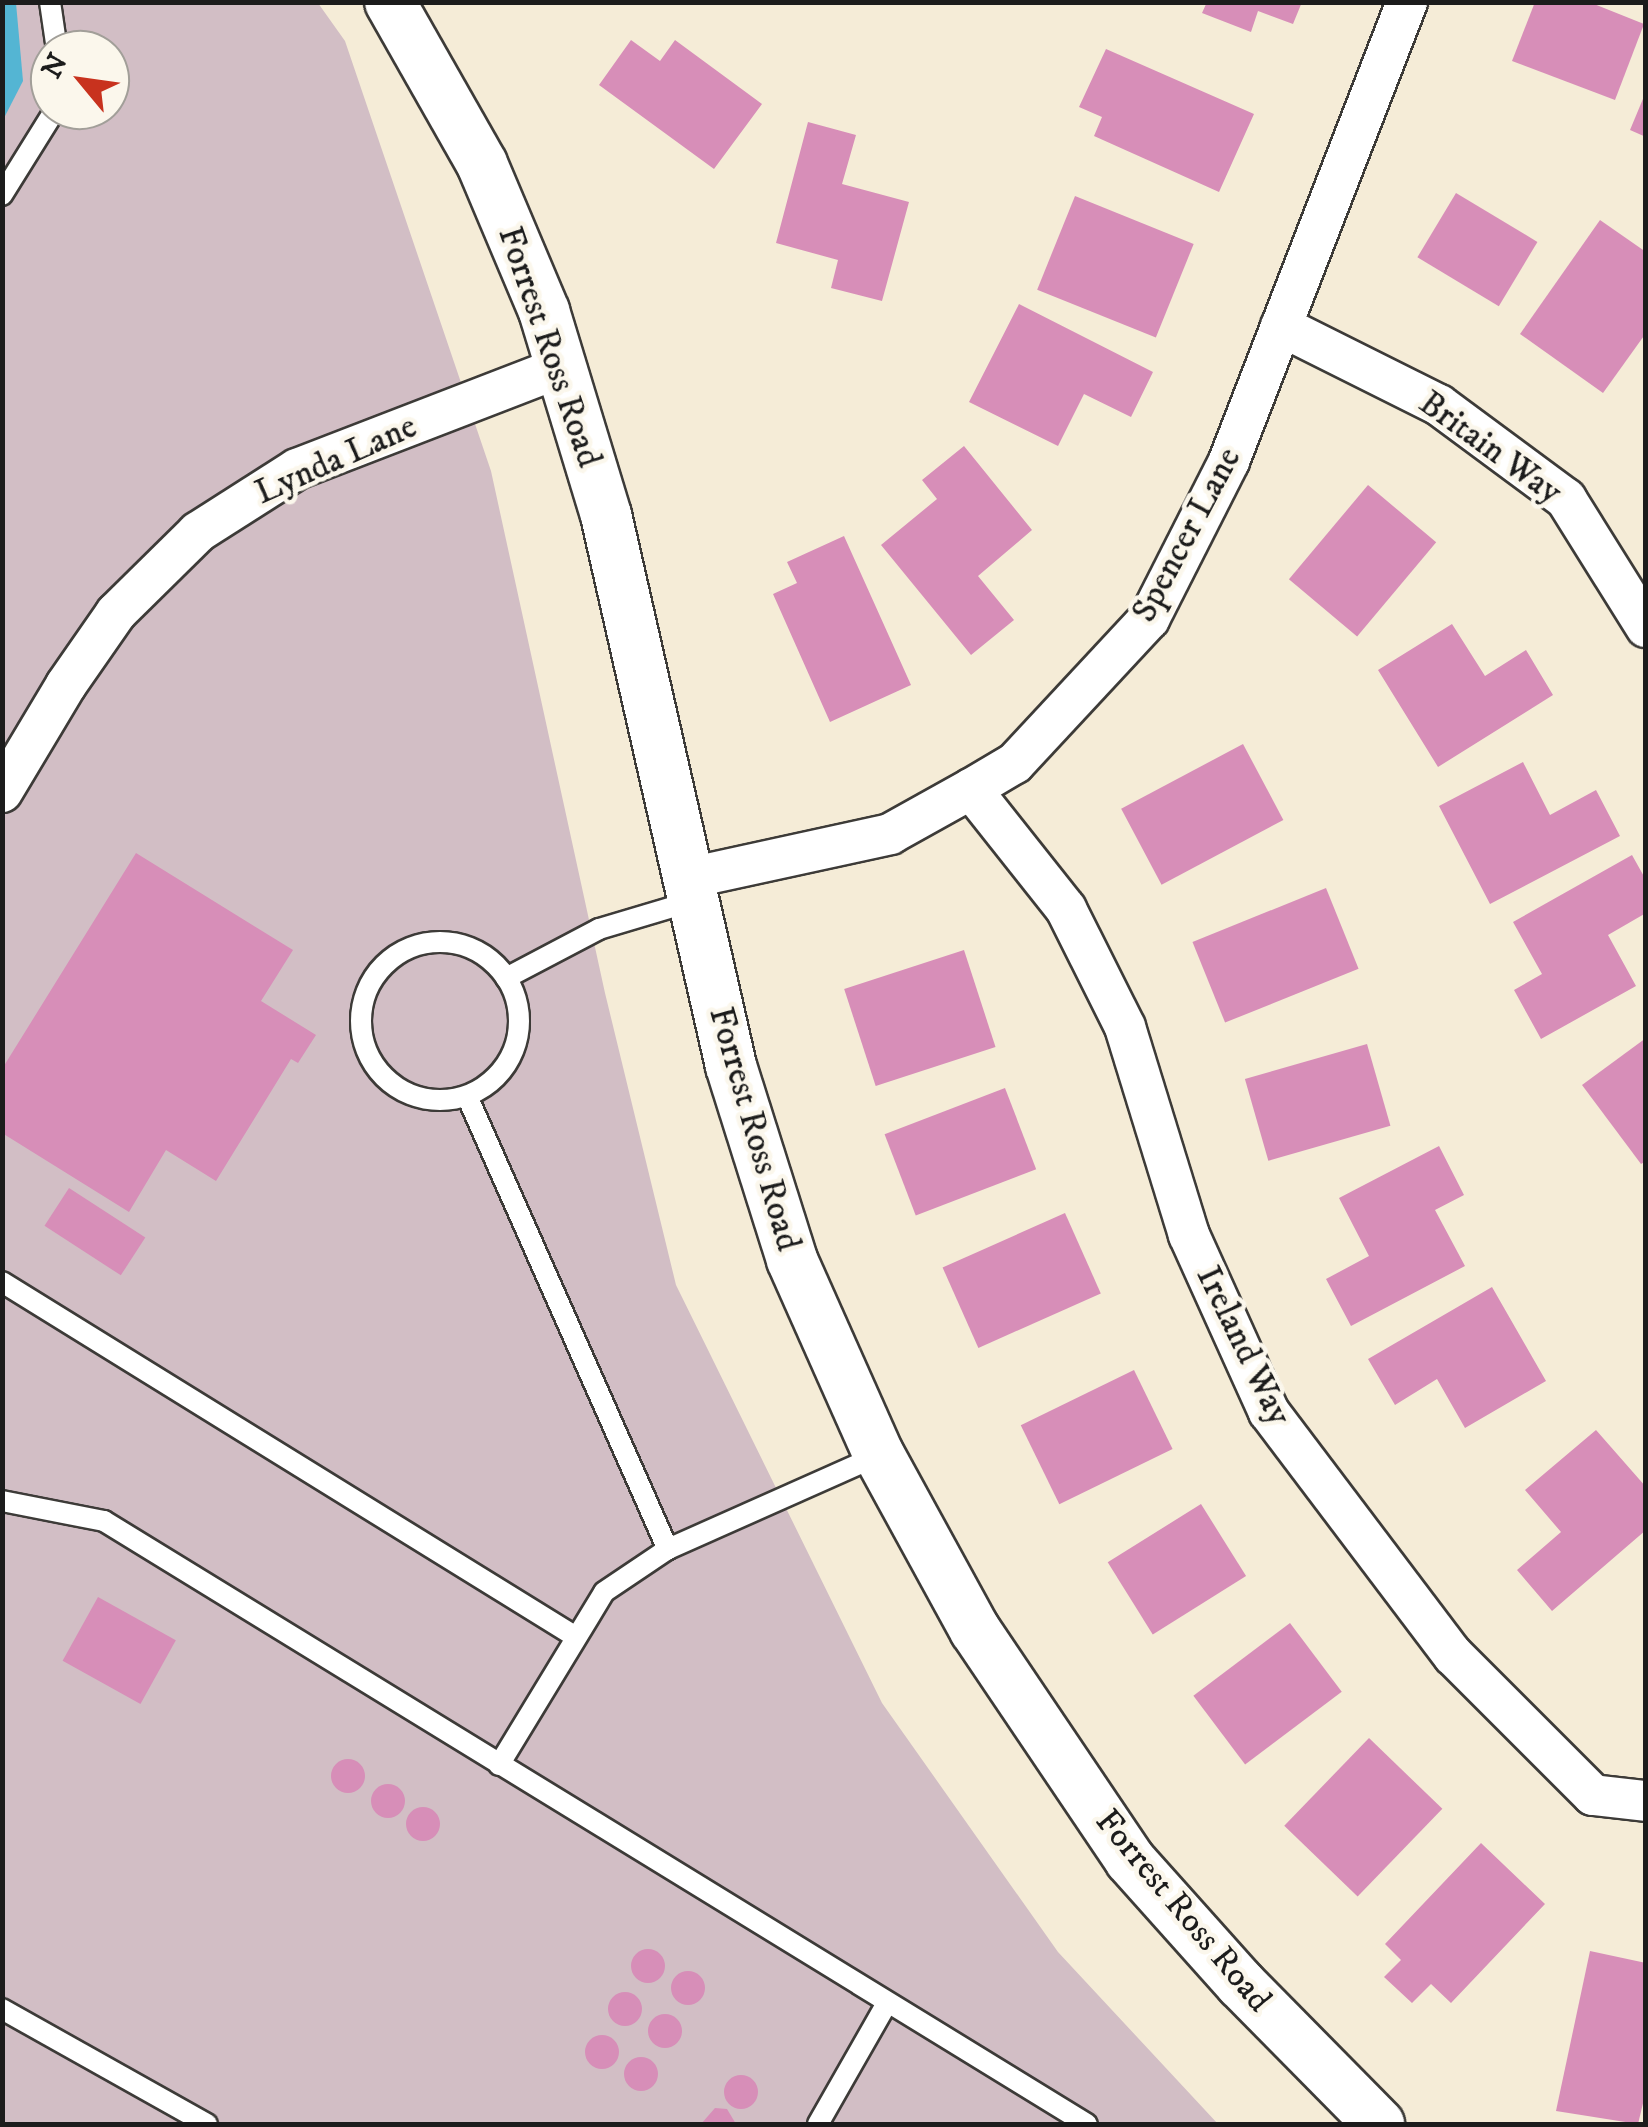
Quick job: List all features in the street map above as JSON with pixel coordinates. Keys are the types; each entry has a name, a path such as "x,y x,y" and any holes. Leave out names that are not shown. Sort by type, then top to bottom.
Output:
{"street":[{"name":"Forrest Ross Road","path":"390,2 482,164 544,311 606,516 731,1066 792,1260 879,1455 975,1630 1130,1860 1240,1984 1380,2124"},
{"name":"Spencer Lane","path":"691,889 890,834 1015,763 1149,619 1229,460 1407,2"},
{"name":"Britain Way","path":"1281,326 1439,405 1566,498 1646,628"},
{"name":"Lynda Lane","path":"2,792 66,684 116,613 198,532 297,469 561,366"},
{"name":"Ireland Way","path":"972,788 1066,909 1125,1027 1189,1234 1270,1412 1453,1654 1593,1795 1646,1801"}],"lane":[{"path":"50,2 54,30"},
{"path":"2,195 43,130"},
{"path":"506,978 599,929 691,889"},
{"path":"452,942 476,950 506,978 519,1013 517,1039 507,1063 490,1083 467,1096 442,1100 415,1097 384,1075 364,1042 361,1016 367,990 381,968 402,952 426,943 452,942"},
{"path":"467,1096 668,1549"},
{"path":"2,1282 576,1637"},
{"path":"499,1765 604,1592 668,1549 879,1455"},
{"path":"2,1501 104,1521 1087,2124"},
{"path":"818,2124 888,2004"},
{"path":"2,2009 207,2124"}],"shaded area":[{"path":"3,3 318,3 345,41 491,471 605,993 676,1285 882,1703 1058,1952 1218,2124 3,2124"}],"water":[{"path":"3,2 16,3 23,81 3,120"}],"building":[{"path":"1207,2 1302,2 1293,24 1258,11 1251,32 1202,13"},
{"path":"1535,2 1589,2 1644,24 1615,100 1512,61"},
{"path":"631,40 660,61 675,40 762,104 714,169 599,85"},
{"path":"1106,49 1254,114 1219,192 1094,136 1102,117 1079,107"},
{"path":"1646,94 1646,137 1630,130"},
{"path":"808,122 856,135 842,184 909,202 882,301 831,288 838,260 776,243"},
{"path":"1456,193 1537,242 1499,306 1417,257"},
{"path":"1075,196 1194,244 1156,338 1037,290"},
{"path":"1600,220 1646,252 1646,333 1603,393 1520,334"},
{"path":"1019,304 1153,372 1131,417 1084,394 1058,446 969,402"},
{"path":"964,446 1032,530 978,576 1014,620 971,655 881,545 937,499 922,480"},
{"path":"1368,485 1436,542 1357,636 1289,579"},
{"path":"844,536 911,685 830,722 773,594 797,583 787,562"},
{"path":"1452,624 1485,676 1526,650 1553,695 1438,767 1378,670"},
{"path":"1243,744 1283,820 1162,885 1121,809"},
{"path":"1523,762 1550,815 1596,790 1620,836 1490,904 1439,806"},
{"path":"136,853 293,950 261,1001 316,1035 298,1063 291,1059 216,1181 166,1150 129,1212 2,1133 2,1069"},
{"path":"1632,855 1646,880 1646,913 1608,935 1636,986 1541,1039 1514,990 1542,974 1513,922"},
{"path":"1326,888 1359,969 1225,1023 1192,942"},
{"path":"964,950 996,1047 876,1086 844,989"},
{"path":"1646,1038 1646,1161 1641,1164 1582,1085"},
{"path":"1367,1044 1390,1126 1268,1161 1245,1079"},
{"path":"1005,1088 1036,1169 916,1215 885,1134"},
{"path":"1439,1146 1464,1195 1435,1210 1465,1266 1351,1326 1326,1279 1369,1256 1339,1198"},
{"path":"69,1188 145,1238 121,1275 44,1226"},
{"path":"1065,1213 1101,1293 978,1348 943,1268"},
{"path":"1492,1287 1546,1381 1465,1428 1437,1379 1395,1405 1368,1359"},
{"path":"1134,1370 1173,1449 1059,1504 1021,1425"},
{"path":"1596,1430 1646,1487 1646,1530 1552,1611 1517,1570 1561,1532 1525,1490"},
{"path":"1201,1504 1246,1576 1153,1634 1108,1562"},
{"path":"98,1597 176,1640 140,1704 63,1661"},
{"path":"1290,1623 1342,1692 1245,1765 1193,1696"},
{"path":"1369,1738 1442,1809 1358,1897 1284,1826"},
{"path":"348,1759 360,1764 365,1776 360,1788 348,1793 336,1788 331,1776 336,1764"},
{"path":"388,1784 400,1789 405,1801 400,1813 388,1818 376,1813 371,1801 376,1789"},
{"path":"423,1807 435,1812 440,1824 435,1836 423,1841 411,1836 406,1824 411,1812"},
{"path":"1481,1843 1545,1904 1451,2003 1431,1984 1412,2003 1384,1977 1401,1960 1385,1944"},
{"path":"648,1949 660,1954 665,1966 660,1978 648,1983 636,1978 631,1966 636,1954"},
{"path":"1590,1951 1646,1963 1646,2091 1638,2124 1556,2111"},
{"path":"688,1971 700,1976 705,1988 700,2000 688,2005 676,2000 671,1988 676,1976"},
{"path":"625,1992 637,1997 642,2009 637,2021 625,2026 613,2021 608,2009 613,1997"},
{"path":"665,2014 677,2019 682,2031 677,2043 665,2048 653,2043 648,2031 653,2019"},
{"path":"602,2035 614,2040 619,2052 614,2064 602,2069 590,2064 585,2052 590,2040"},
{"path":"641,2057 653,2062 658,2074 653,2086 641,2091 629,2086 624,2074 629,2062"},
{"path":"741,2075 753,2080 758,2092 753,2104 741,2109 729,2104 724,2092 729,2080"},
{"path":"715,2108 727,2109 736,2124 701,2124"}]}
